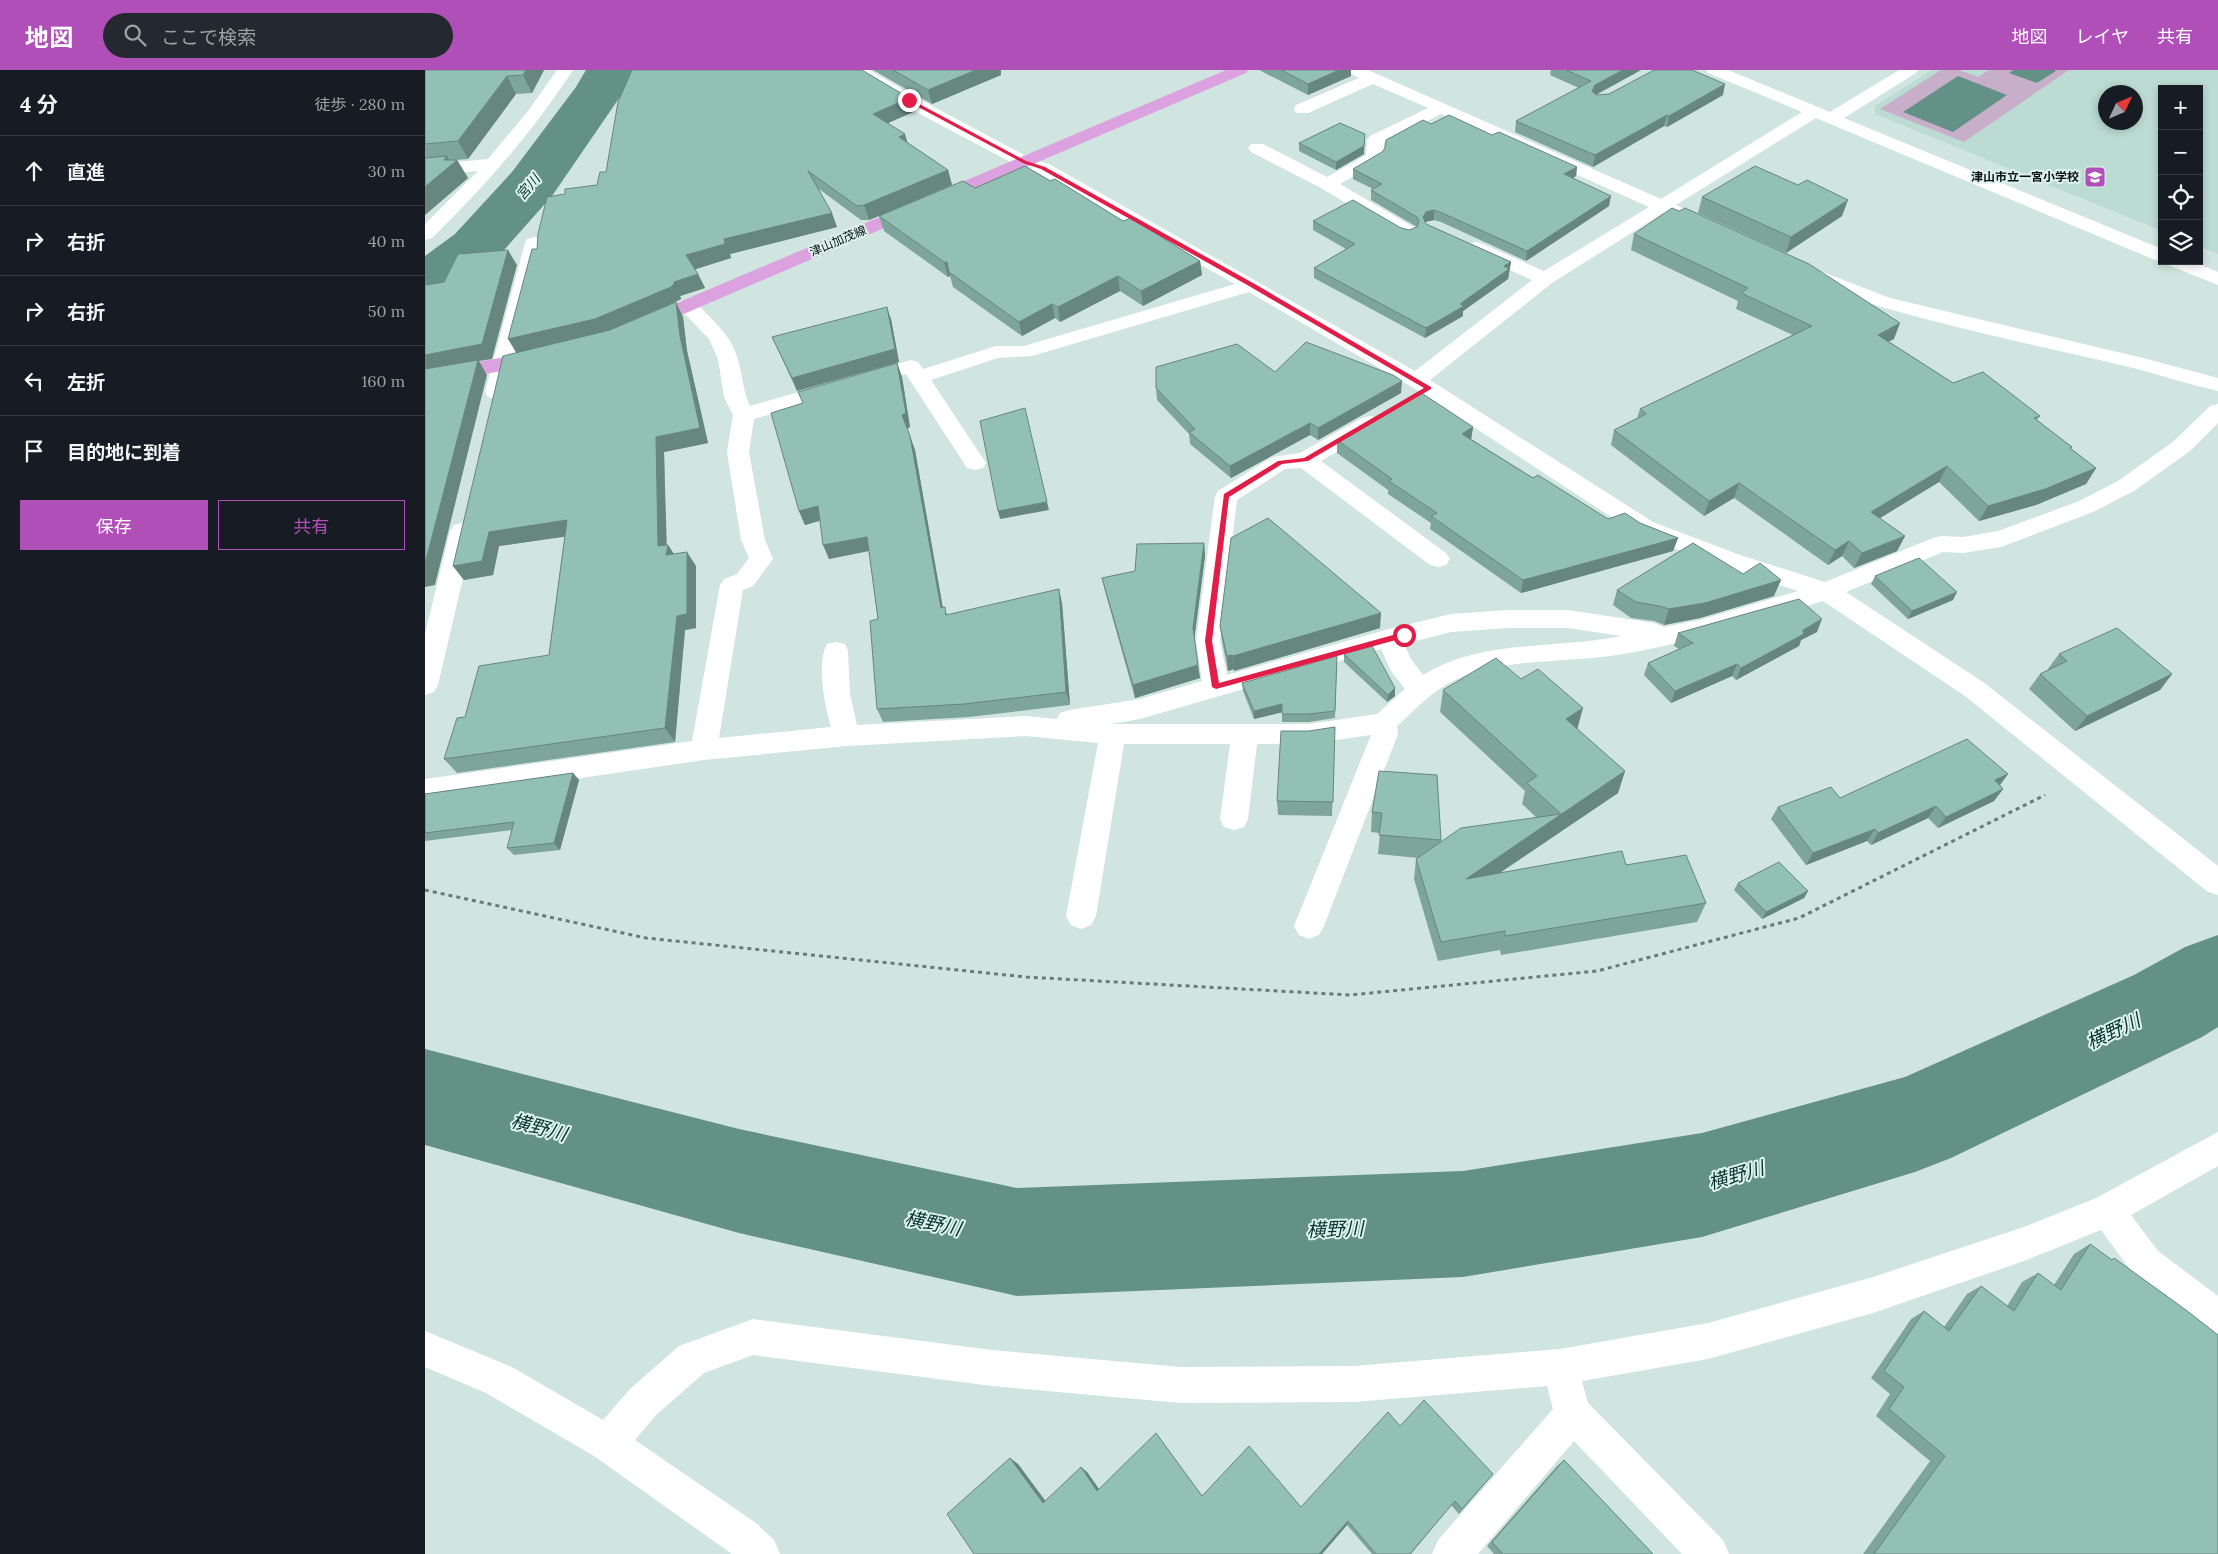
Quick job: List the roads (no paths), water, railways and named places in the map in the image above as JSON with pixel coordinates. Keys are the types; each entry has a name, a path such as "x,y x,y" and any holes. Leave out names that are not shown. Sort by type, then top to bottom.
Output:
{"main road":[{"name":"津山加茂線","path":"627,331 1240,70"},
{"path":"425,378 502,366 556,352"}],"street":[{"path":"425,234 495,164 530,120 565,70"},
{"path":"858,70 926,110 1024,162 1043,168 1251,285 1411,395 1645,528 1732,561 1826,591 1973,689 2218,883"},
{"path":"1355,70 1725,234"},
{"path":"1715,70 2158,254"},
{"path":"1216,687 1209,641 1226,496 1280,462 1305,460 1411,395 1545,279 1663,206 1822,116 1910,70"},
{"path":"1302,109 1372,78"},
{"path":"1327,184 1374,157 1376,140 1441,108"},
{"path":"1257,148 1327,184 1409,232"},
{"path":"425,170 495,164"},
{"path":"1459,240 1545,279"},
{"path":"490,414 534,243"},
{"path":"2185,265 2218,279"},
{"path":"1797,267 1841,288 1884,302 2152,366 2218,385"},
{"path":"918,377 996,352 1025,352 1251,285"},
{"path":"687,306 718,337 729,359 735,397 745,415 738,452 753,540 761,559 745,580 732,585 704,750"},
{"path":"745,415 911,366 975,463"},
{"path":"1025,726 1113,734 1309,734 1384,723 1420,689 1444,674 1481,660 1617,646 1700,629 1826,591 1941,544 1963,545 2001,539 2085,507 2127,486 2182,446 2218,411"},
{"path":"1305,460 1438,559"},
{"path":"425,685 467,510"},
{"path":"425,790 704,750 847,736 1025,726 1140,710 1389,638 1451,623 1508,619 1568,619 1669,635"},
{"path":"1389,638 1400,664 1420,689"},
{"path":"836,651 835,684 838,711 847,736"},
{"path":"1309,926 1385,734 1384,723"},
{"path":"1081,916 1113,734"},
{"path":"1234,819 1245,734"},
{"path":"607,1444 643,1402 692,1359 753,1337 992,1368 1181,1385 1354,1384 1560,1367 1707,1341 1873,1295 2023,1244 2107,1210 2218,1148"},
{"path":"2107,1210 2146,1262 2218,1318"},
{"path":"425,1349 499,1380 607,1444 742,1537 760,1554"},
{"path":"1560,1367 1573,1414 1709,1554"},
{"path":"1452,1554 1573,1414"}],"waterway":[{"name":"宮川","path":"425,285 476,246 532,184 599,91 611,70"},
{"name":"横野川","path":"425,1097 739,1181 1017,1242 1463,1224 1702,1185 1915,1123 2168,1006 2218,977"}],"place":[{"name":"津山市立一宮小学校","path":"2095,177"}]}
